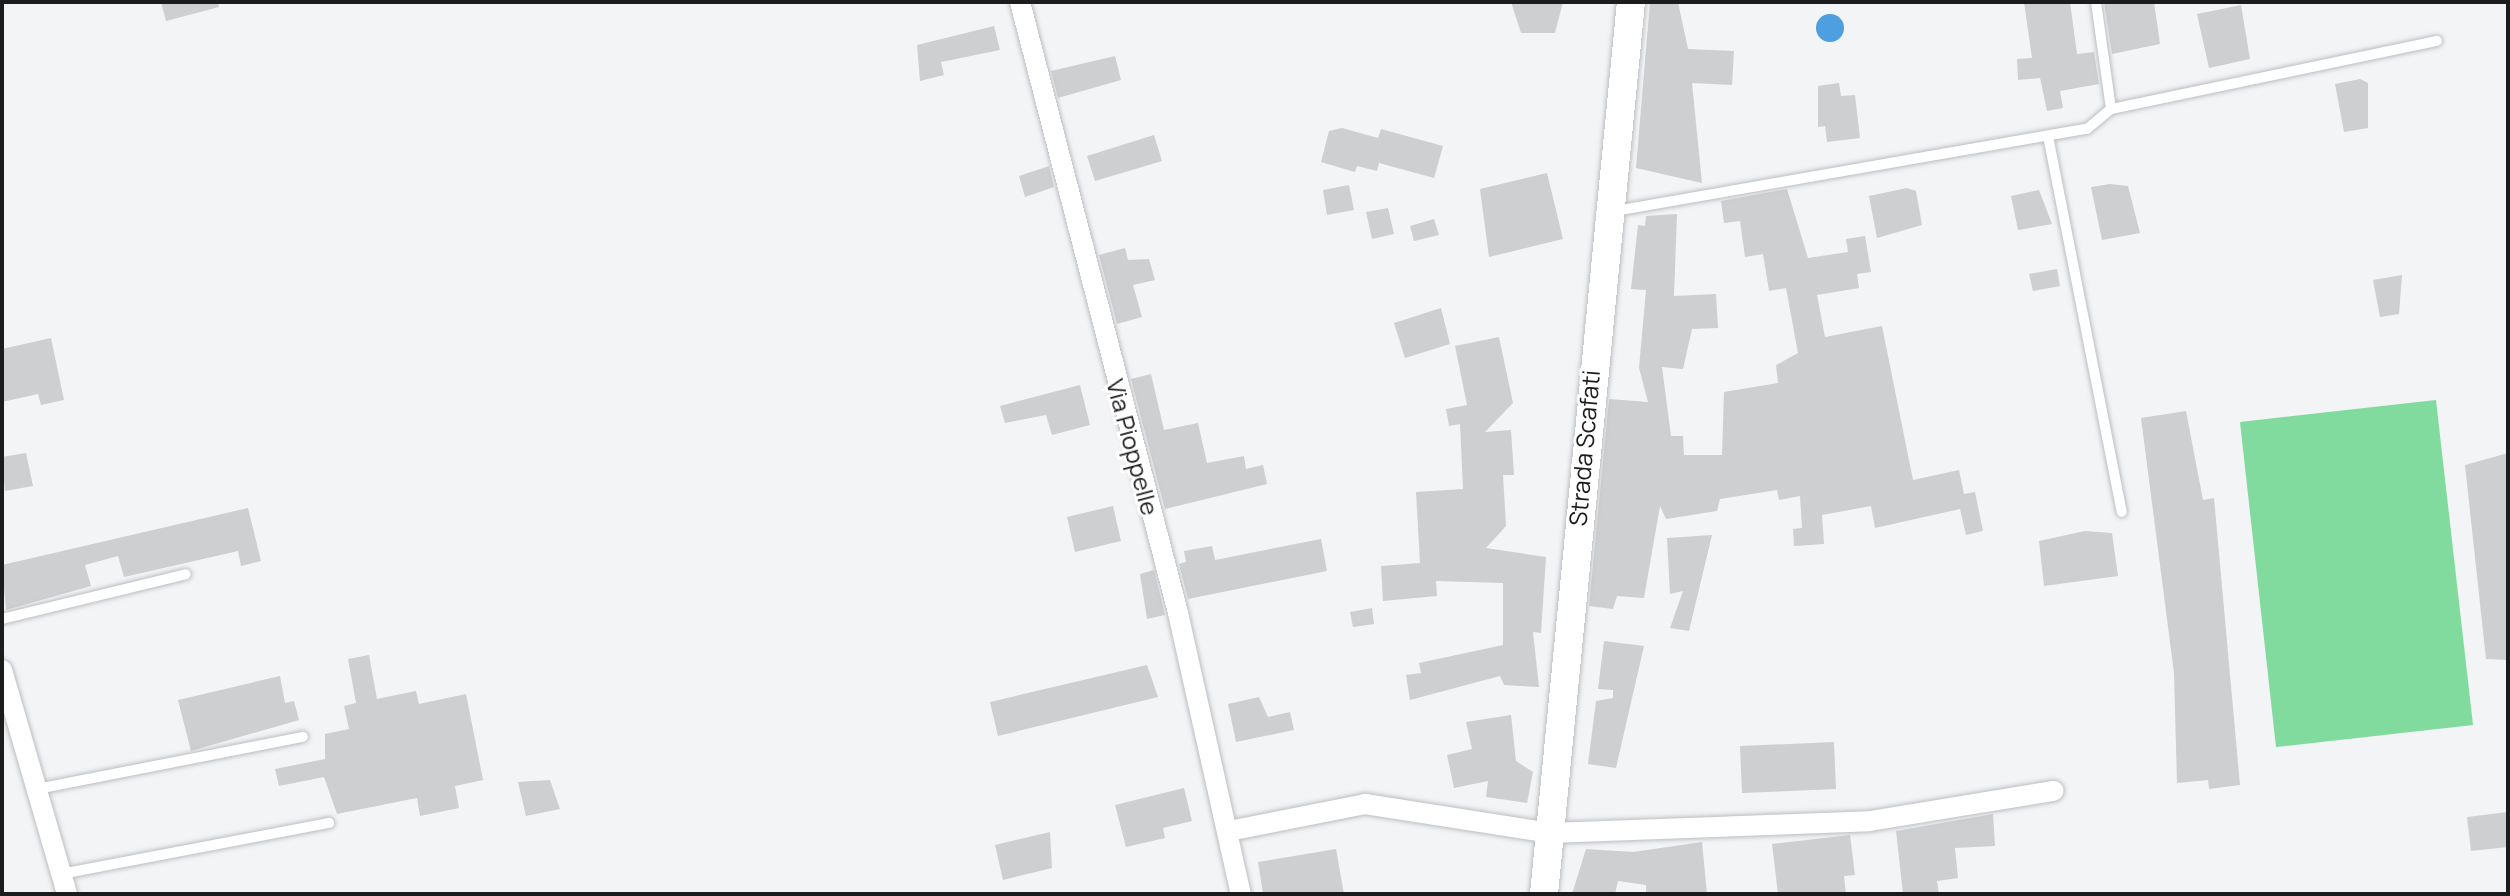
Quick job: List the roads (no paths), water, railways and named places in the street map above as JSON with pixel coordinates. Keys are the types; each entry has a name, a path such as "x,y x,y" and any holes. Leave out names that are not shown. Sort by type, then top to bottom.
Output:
{"street":[{"name":"Via Pioppelle","path":"1020,2 1229,831 1241,894"},
{"name":"Strada Scafati","path":"1544,894 1605,213 1631,2"},
{"path":"2,670 64,884"},
{"path":"1229,831 1365,804 1550,833 1870,821 2054,791"}],"lane":[{"path":"2096,2 2111,109"},
{"path":"1605,213 2087,129 2111,109 2437,41"},
{"path":"2048,136 2122,512"},
{"path":"2,619 186,574"},
{"path":"37,789 303,737"},
{"path":"64,884 329,823"}],"water":[{"path":"1830,14 1840,18 1844,28 1840,38 1830,42 1820,38 1816,28 1820,18"}]}
